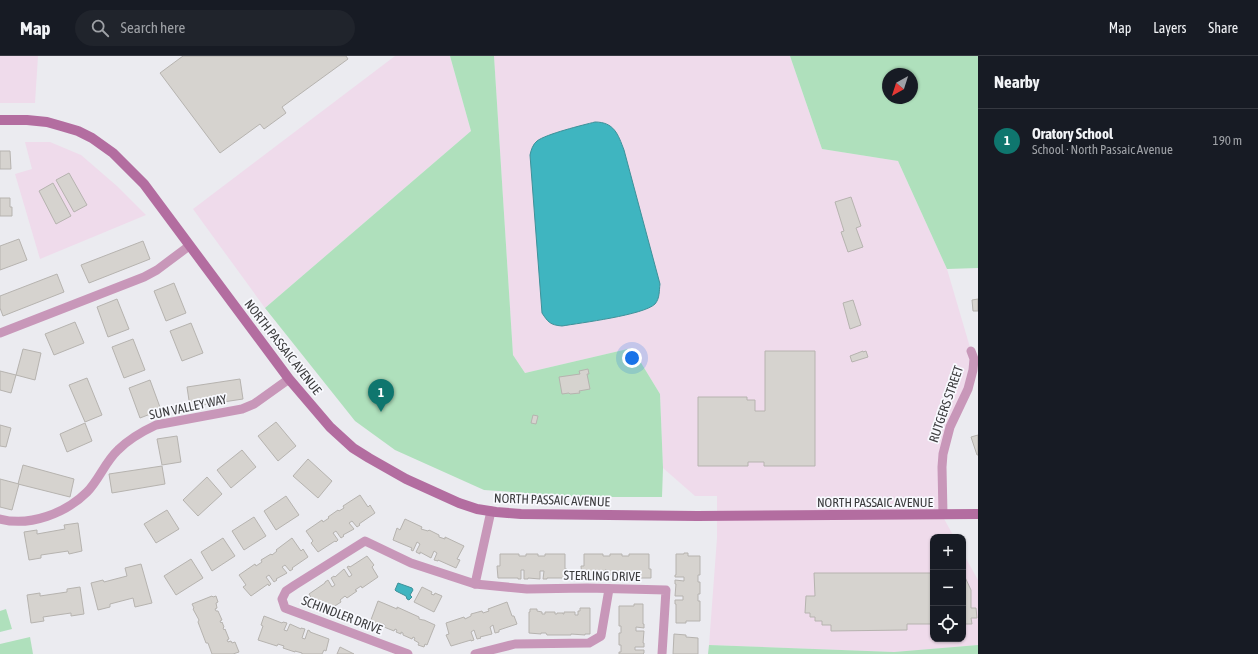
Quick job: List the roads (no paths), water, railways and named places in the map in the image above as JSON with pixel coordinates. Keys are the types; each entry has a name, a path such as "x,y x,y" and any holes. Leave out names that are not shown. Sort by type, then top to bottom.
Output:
{"main road":[{"name":"NORTH PASSAIC AVENUE","path":"0,120 47,122 78,131 95,140 113,153 144,184 289,379 330,427 353,448 369,458 406,479 459,503 477,509 521,514 697,516 978,514"}],"street":[{"path":"0,333 144,277 157,270 190,246"},
{"name":"RUTGERS STREET","path":"943,514 942,467 944,448 950,427 968,389 973,370 974,356"},
{"name":"SUN VALLEY WAY","path":"0,518 9,521 28,520 43,517 66,508 87,492 117,451 130,439 143,431 156,425 242,409 254,404 289,379"},
{"path":"475,584 491,511"},
{"name":"STERLING DRIVE","path":"286,591 365,542 411,563 475,584 527,588 666,590 662,654"},
{"path":"475,654 515,644 589,643 601,636 609,589"},
{"name":"SCHINDLER DRIVE","path":"286,591 282,599 285,608 408,654"}],"water":[{"path":"595,122 607,124 614,130 620,139 660,284 659,294 655,304 638,312 596,321 558,326 546,319 542,313 530,155 534,144 542,138"},
{"path":"398,583 412,588 413,590 410,595 412,597 409,600 406,596 395,590"}],"place":[{"name":"Oratory School","path":"381,412"}]}
